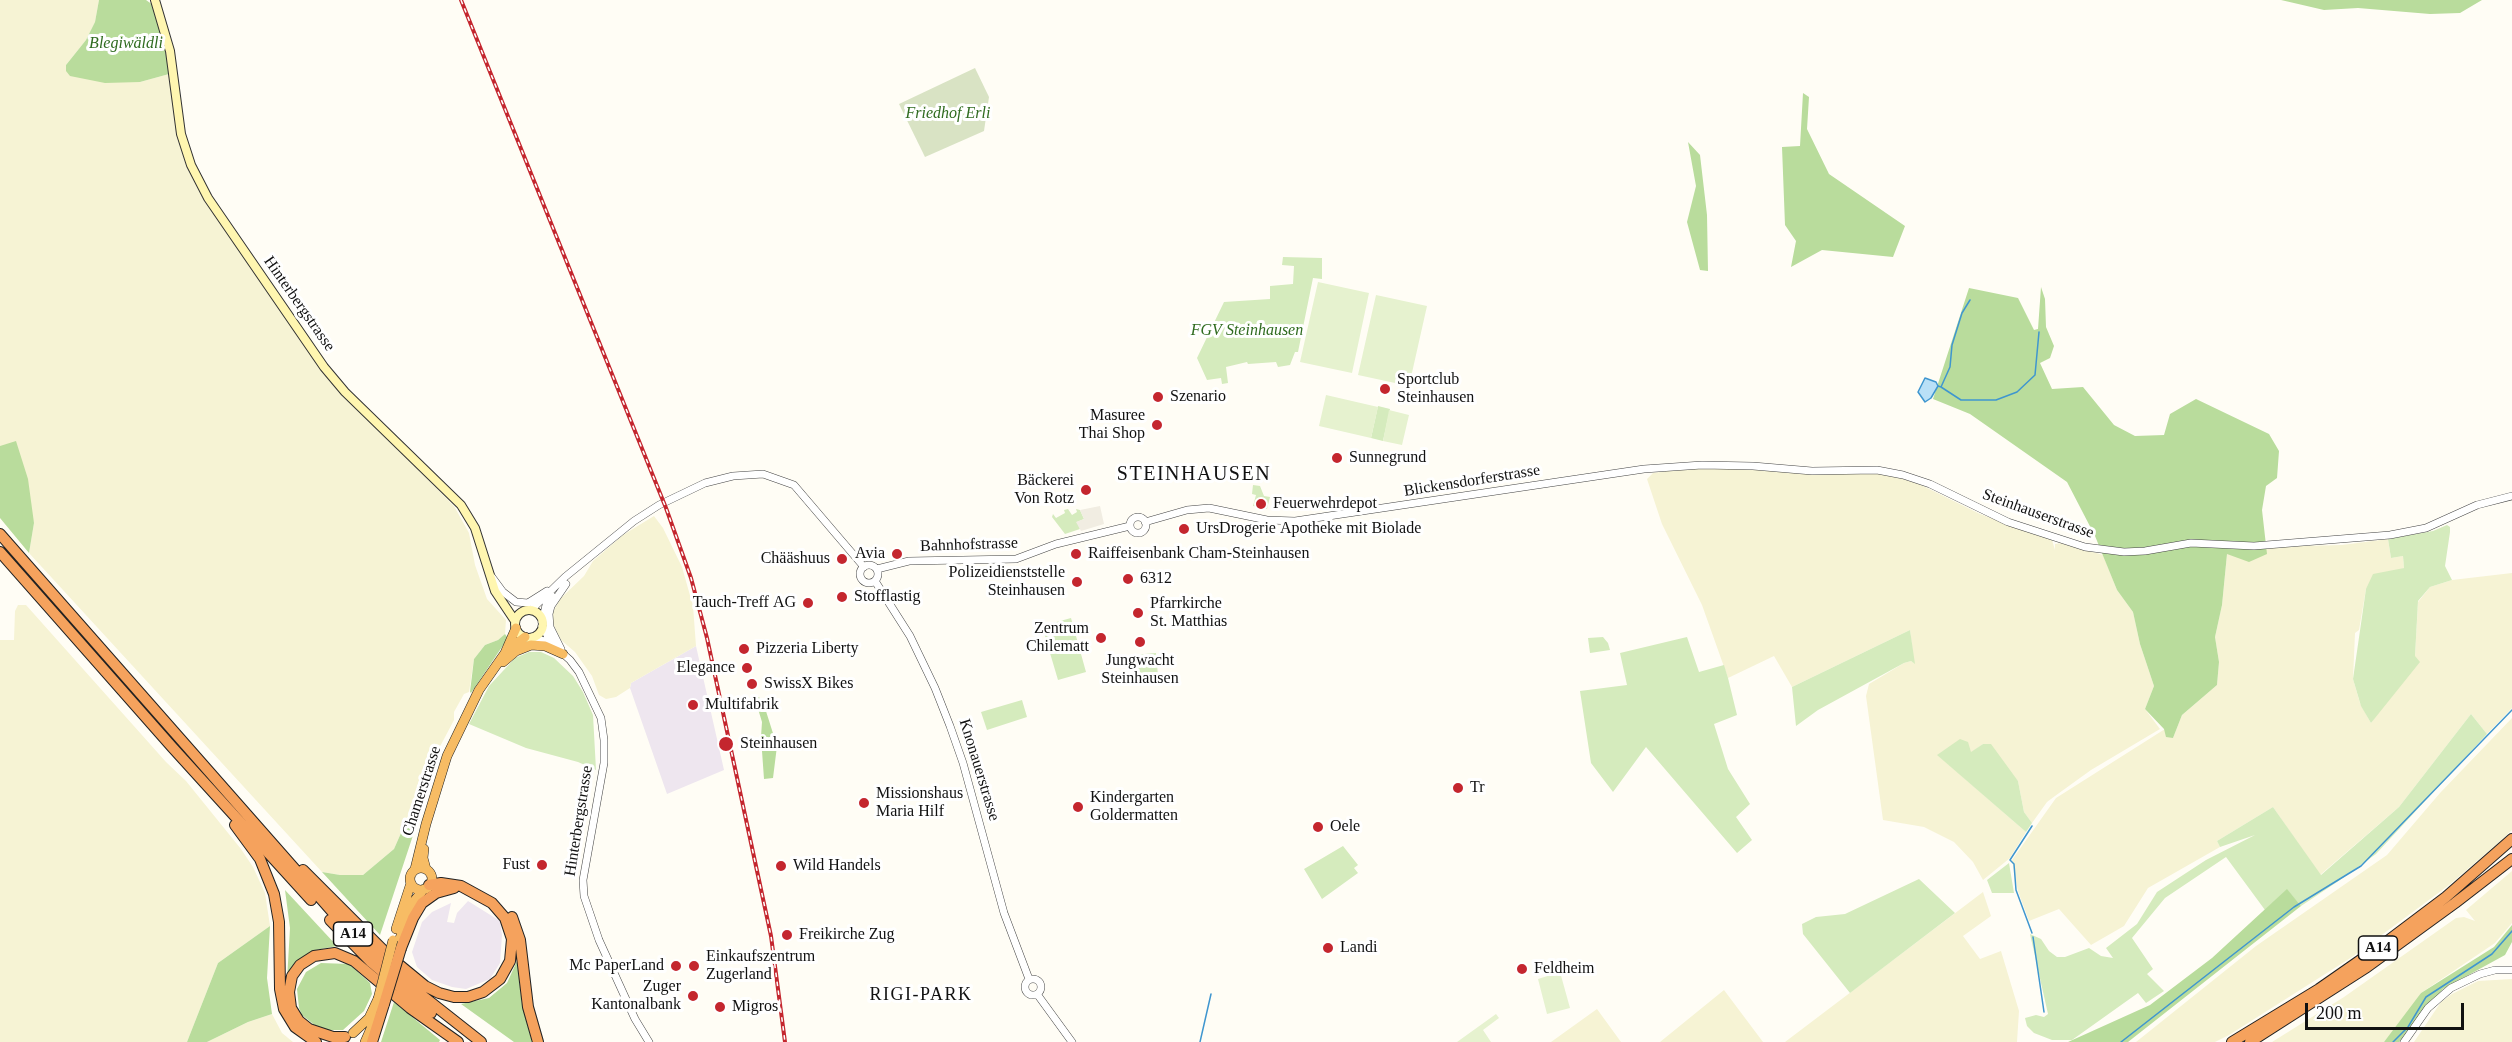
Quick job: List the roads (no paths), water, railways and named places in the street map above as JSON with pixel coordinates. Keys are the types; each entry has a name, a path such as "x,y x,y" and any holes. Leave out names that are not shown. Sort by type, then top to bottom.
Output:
{"highway":[{"name":"A14","path":"0,534 310,888 365,946 421,996 481,1042"},
{"name":"A14","path":"0,552 172,747 358,949 417,1002 469,1042"},
{"name":"Chamerstrasse","path":"397,945 411,883 410,876 415,869 440,774 479,690 505,653 516,625"},
{"name":"Chamerstrasse","path":"505,653 529,637"},
{"path":"490,675 508,657 524,647 538,645 563,654"},
{"name":"Chamerstrasse","path":"428,879 423,858 425,844 463,723"},
{"path":"172,747 247,841 267,873 278,915 281,999 290,1021 303,1034 316,1042"},
{"path":"241,808 391,958 425,986 444,995 468,997 486,990 503,976 511,957 512,939 505,918 496,906 475,893 452,884 438,883 415,869"},
{"name":"A14","path":"2232,1042 2319,989 2385,943 2446,897 2512,839"},
{"name":"A14","path":"2250,1042 2392,949 2444,909 2512,851"},
{"path":"2392,949 2512,859"},
{"path":"372,1042 381,1002 410,906 428,879"},
{"path":"411,883 418,890 428,879 458,880 484,889 509,911 519,934 528,1007 538,1042"},
{"path":"397,945 415,914 430,896 452,888 475,893"},
{"path":"364,1042 360,1035 333,1037 309,1029 297,1018 291,1008 289,994 292,976 302,963 314,956 331,953 350,958 410,1008 458,1042"},
{"path":"346,1037 369,1018 381,1002"},
{"path":"364,1042 381,1002"},
{"path":"303,1034 331,1042"}],"main road":[{"name":"Hinterbergstrasse","path":"155,0 170,51 181,134 191,165 208,198 324,367 345,392 461,505 475,528 495,591 516,625"},
{"name":"Hinterbergstrasse","path":"493,584 507,603 521,612"},
{"path":"531,610 538,614 542,624 539,633 529,637 516,625 521,612 531,610"}],"street":[{"name":"Steinhauserstrasse","path":"1663,467 1718,465 1893,472 1930,484 2008,522 2085,547 2115,552 2145,551 2191,543 2254,546 2390,535 2426,528 2477,505 2512,496"},
{"name":"Blickensdorferstrasse","path":"1145,522 1187,510 1209,508 1267,520 1295,521 1663,467"},
{"path":"531,610 622,529 666,502 705,483 721,478 763,474 783,480 797,488 864,567"},
{"path":"1137,517 1145,522 1145,527 1140,532 1133,531 1130,526 1131,521 1137,517"},
{"name":"Bahnhofstrasse","path":"877,569 909,561 1016,560 1056,544 1130,526"},
{"path":"871,565 877,569 878,576 874,581 863,580 861,573 864,567 871,565"},
{"path":"487,570 510,599 521,603 536,599 566,580"},
{"path":"542,624 546,605 566,580"},
{"path":"563,654 553,636 549,622 551,606 566,580"},
{"name":"Knonauerstrasse","path":"874,581 910,636 950,726 963,763 1004,913 1029,980 1025,984 1027,992 1031,995 1037,994 1072,1042"},
{"name":"Hinterbergstrasse","path":"542,624 552,644 584,681 598,710 604,733 604,763 583,880 584,896 599,940 635,1019 649,1042"},
{"name":"Hinterbergstrasse","path":"529,637 552,644"},
{"path":"2404,1042 2428,1008 2451,988 2480,974 2495,970 2512,970"}],"water":[{"path":"1925,378 1936,382 1938,386 1931,398 1925,402 1918,392"}],"waterway":[{"path":"1938,386 1941,387 1950,367 1952,345 1962,313 1970,300"},
{"path":"1941,387 1961,400 1996,400 2017,392 2035,375 2039,332"},
{"path":"2121,1042 2294,907 2361,866 2512,710"},
{"path":"2032,826 2010,860 2014,864 2016,890 2032,933"},
{"path":"2393,1042 2408,1027 2426,997 2492,954 2512,931"},
{"path":"2033,937 2044,1012"},
{"path":"1200,1042 1211,994"}],"railway":[{"path":"461,0 666,508 691,578 707,638 771,936 785,1042"}],"place":[{"name":"Sportclub Steinhausen","path":"1385,389"},
{"name":"Szenario","path":"1158,397"},
{"name":"Masuree Thai Shop","path":"1157,425"},
{"name":"Sunnegrund","path":"1337,458"},
{"name":"Bäckerei Von Rotz","path":"1086,490"},
{"name":"Feuerwehrdepot","path":"1261,504"},
{"name":"UrsDrogerie Apotheke mit Biolade","path":"1184,529"},
{"name":"Avia","path":"897,554"},
{"name":"Raiffeisenbank Cham-Steinhausen","path":"1076,554"},
{"name":"Chääshuus","path":"842,559"},
{"name":"6312","path":"1128,579"},
{"name":"Polizeidienststelle Steinhausen","path":"1077,582"},
{"name":"Stofflastig","path":"842,597"},
{"name":"Tauch-Treff AG","path":"808,603"},
{"name":"Pfarrkirche St. Matthias","path":"1138,613"},
{"name":"Zentrum Chilematt","path":"1101,638"},
{"name":"Jungwacht Steinhausen","path":"1140,642"},
{"name":"Pizzeria Liberty","path":"744,649"},
{"name":"Elegance","path":"747,668"},
{"name":"SwissX Bikes","path":"752,684"},
{"name":"Multifabrik","path":"693,705"},
{"name":"Steinhausen","path":"726,744"},
{"name":"Tr","path":"1458,788"},
{"name":"Missionshaus Maria Hilf","path":"864,803"},
{"name":"Kindergarten Goldermatten","path":"1078,807"},
{"name":"Oele","path":"1318,827"},
{"name":"Fust","path":"542,865"},
{"name":"Wild Handels","path":"781,866"},
{"name":"Freikirche Zug","path":"787,935"},
{"name":"Landi","path":"1328,948"},
{"name":"Mc PaperLand","path":"676,966"},
{"name":"Einkaufszentrum Zugerland","path":"694,966"},
{"name":"Feldheim","path":"1522,969"},
{"name":"Zuger Kantonalbank","path":"693,996"},
{"name":"Migros","path":"720,1007"}],"district":[{"name":"STEINHAUSEN","path":"1194,475"},
{"name":"RIGI-PARK","path":"921,995"}],"park label":[{"name":"Blegiwäldli","path":"126,44"},
{"name":"Friedhof Erli","path":"948,114"},
{"name":"FGV Steinhausen","path":"1247,331"}]}
